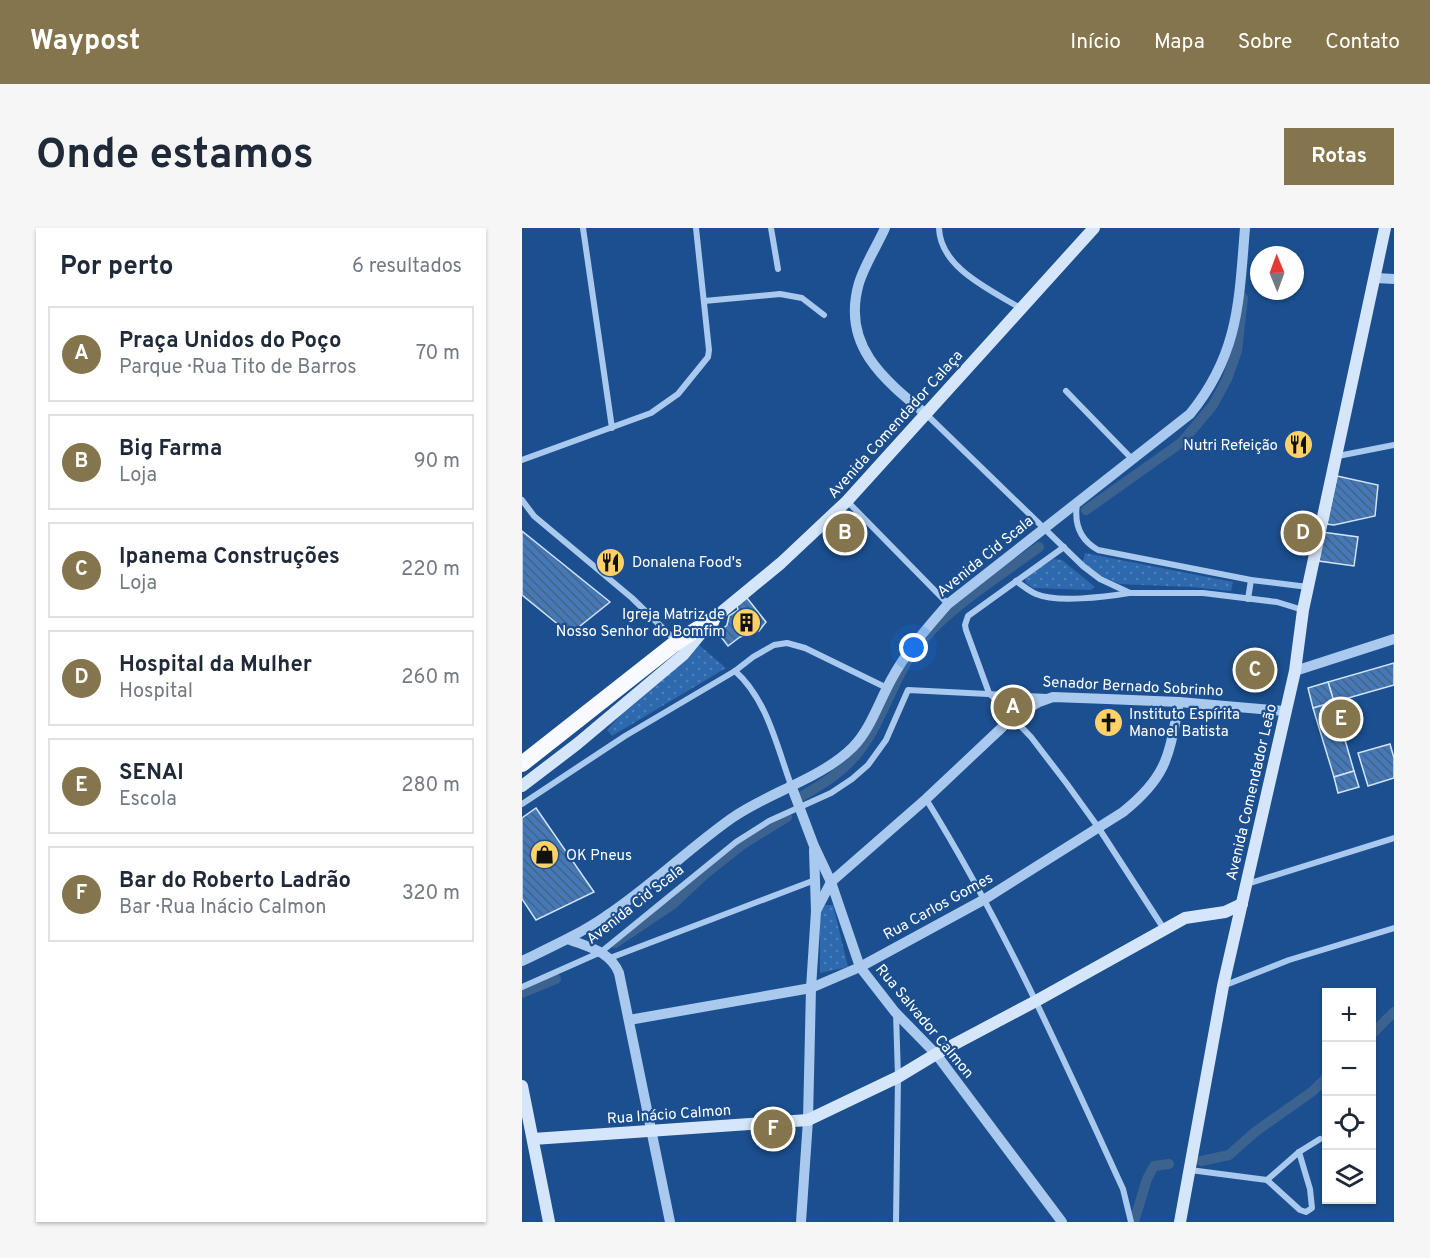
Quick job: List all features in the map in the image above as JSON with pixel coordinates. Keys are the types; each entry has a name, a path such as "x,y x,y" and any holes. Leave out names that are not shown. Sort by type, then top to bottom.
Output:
{"highway":[{"path":"522,764 680,649 712,620"}],"main road":[{"name":"Avenida Comendador Calaça","path":"712,620 781,563 847,501 1094,228"},
{"name":"Avenida Comendador Leão","path":"1180,1222 1223,986 1294,671 1303,610 1376,279 1385,228"},
{"path":"522,788 577,744 680,649"},
{"name":"Rua Inácio Calmon","path":"533,1139 808,1120 898,1077 1185,918 1225,912 1242,904"},
{"path":"522,1086 549,1222"}],"street":[{"path":"583,228 612,428"},
{"path":"522,460 651,413 678,394 708,357 710,350 696,228"},
{"path":"771,228 778,269"},
{"path":"885,228 860,282 854,311 857,334 863,350 874,366 922,418 1091,573 1130,593"},
{"path":"939,228 944,248 951,260 969,275 1020,308"},
{"name":"Avenida Cid Scala","path":"522,961 568,939 606,917 731,819 763,798 824,768 855,746 914,642 948,604 1190,414 1206,394 1220,371 1226,355 1241,287 1245,228"},
{"path":"1376,279 1394,279"},
{"path":"704,301 780,294 802,298 824,315"},
{"path":"1066,391 1133,460"},
{"path":"1338,456 1394,445"},
{"path":"522,500 534,516 632,598 680,649"},
{"path":"847,501 948,604"},
{"path":"1077,503 1076,514 1079,529 1089,545 1098,550 1251,580 1308,587"},
{"path":"1064,547 968,616 965,624 966,630 989,693 1031,737 1098,827 1164,929"},
{"path":"1248,599 1251,580"},
{"path":"1016,581 1036,594 1050,598 1102,597 1130,593 1203,593 1277,602 1303,610"},
{"path":"1294,671 1394,639"},
{"path":"522,804 625,736 735,671 768,648 780,643 805,648 887,688"},
{"path":"735,671 746,681 759,700 791,785"},
{"name":"Avenida Cid Scala","path":"522,987 605,955 736,842 769,821 831,793 852,779 868,765 886,740 909,690"},
{"name":"Senador Bernado Sobrinho","path":"909,690 1179,702 1284,711"},
{"path":"816,911 831,882 926,799 1012,718 1039,702 1053,697"},
{"name":"Rua Carlos Gomes","path":"629,1020 811,988 860,967 985,898 1137,800 1160,774 1166,762 1179,702"},
{"name":"Rua Salvador Calmon","path":"791,785 814,846 831,882 860,967 896,1012 936,1054 1062,1222"},
{"path":"522,788 530,798"},
{"path":"926,799 985,898 1036,1001 1123,1189 1131,1222"},
{"path":"1246,884 1394,838"},
{"path":"801,1222 808,1120 811,988 816,911 814,846"},
{"path":"605,955 815,880"},
{"path":"1223,986 1289,960 1394,928"},
{"path":"568,939 605,955 619,973 670,1222"},
{"path":"896,1012 898,1077 896,1222"},
{"path":"1267,1180 1299,1152 1320,1139"},
{"path":"1190,1170 1267,1180 1300,1210 1306,1212 1311,1210 1313,1205 1311,1189 1299,1152"}],"shaded area":[{"path":"1085,553 1233,582 1231,591 1120,584 1095,574 1083,562"},
{"path":"1054,559 1062,560 1095,587 1091,590 1033,588 1026,583 1025,577"},
{"path":"699,645 726,668 612,736 607,730 626,709"},
{"path":"825,905 833,905 848,967 820,973 820,912"}],"building":[{"path":"1337,476 1378,485 1375,516 1334,525 1327,524"},
{"path":"845,514 858,526 845,540 832,527"},
{"path":"522,531 610,602 570,634 522,595"},
{"path":"1322,532 1358,537 1354,566 1319,561"},
{"name":"Igreja Matriz de Nosso Senhor do Bomfim","path":"747,598 766,622 759,631 756,626 752,633 740,637 728,646 718,633 727,625 729,616 738,610 737,606"},
{"path":"1246,652 1267,654 1264,688 1244,686"},
{"path":"1394,663 1394,685 1334,702 1328,682"},
{"path":"1328,682 1334,702 1313,708 1308,688"},
{"path":"1334,702 1354,771 1334,777 1313,708"},
{"path":"1390,744 1394,758 1394,778 1368,786 1358,753"},
{"path":"1354,771 1359,787 1338,793 1334,777"},
{"name":"OK Pneus","path":"536,808 594,892 536,920 522,899 522,818"},
{"path":"790,1124 789,1131 756,1132 756,1127"}],"waterway":[{"path":"1086,510 1182,442 1213,405 1227,379 1237,351 1243,298"},
{"path":"802,796 824,783 857,754 874,727 911,655 934,628 962,603 1039,547"},
{"path":"615,943 673,904 705,874 743,844 787,817"},
{"path":"522,993 556,979"},
{"path":"1376,1030 1394,1012"},
{"path":"1201,1161 1229,1155 1255,1132 1313,1091 1322,1082"},
{"path":"1134,1222 1147,1179 1154,1166 1169,1164"}],"place":[{"name":"Nutri Refeição","path":"1299,445"},
{"name":"Big Farma","path":"845,533"},
{"name":"Hospital da Mulher","path":"1303,533"},
{"name":"Donalena Food's","path":"611,562"},
{"name":"Igreja Matriz de Nosso Senhor do Bomfim","path":"746,623"},
{"name":"Ipanema Construções","path":"1255,670"},
{"name":"Praça Unidos do Poço","path":"1013,707"},
{"name":"SENAI","path":"1341,719"},
{"name":"Instituto Espírita Manoel Batista","path":"1108,723"},
{"name":"OK Pneus","path":"545,855"},
{"name":"Bar do Roberto Ladrão","path":"773,1129"}]}
